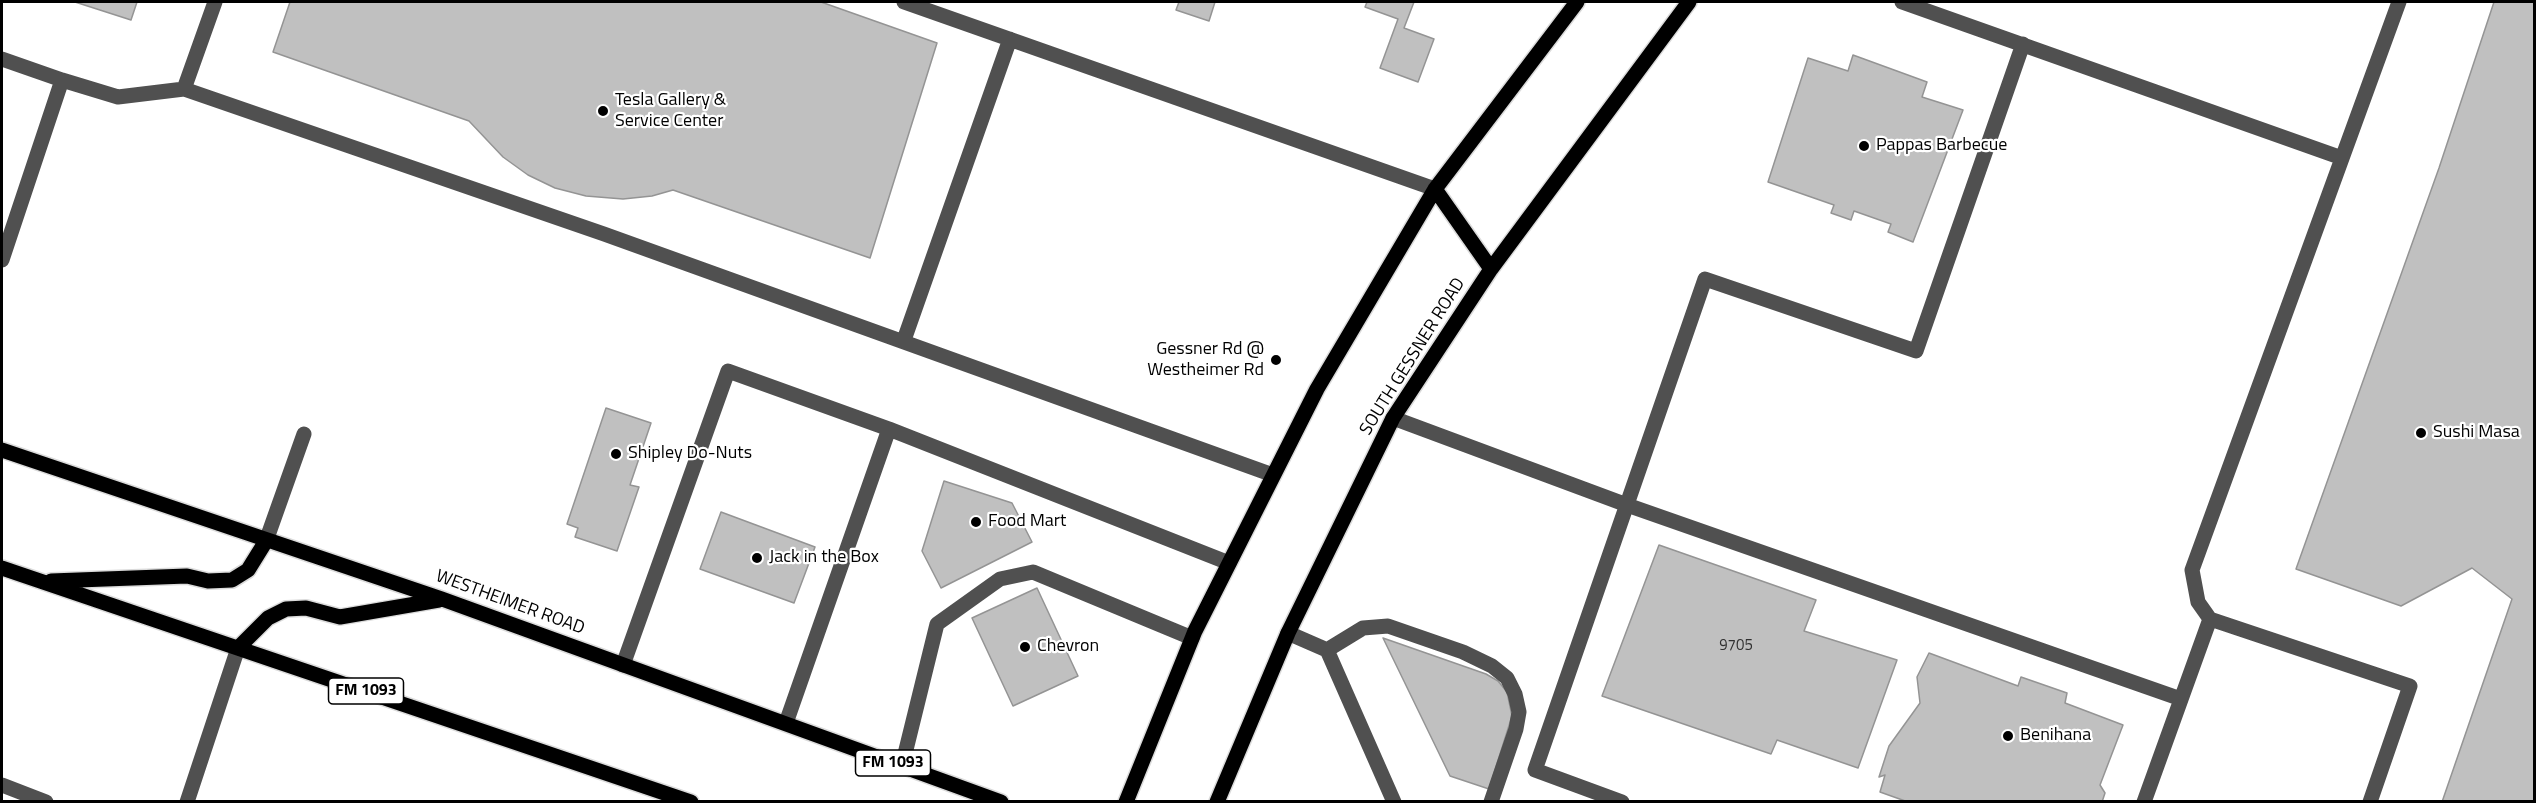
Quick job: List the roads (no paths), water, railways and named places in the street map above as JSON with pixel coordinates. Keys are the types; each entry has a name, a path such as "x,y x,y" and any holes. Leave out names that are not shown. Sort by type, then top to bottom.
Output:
{"main road":[{"path":"1126,801 1192,638 1317,389 1435,189 1576,2"},
{"name":"SOUTH GESSNER ROAD","path":"1217,801 1288,633 1393,418 1491,269 1689,2"},
{"path":"1435,189 1491,269"},
{"name":"WESTHEIMER ROAD","path":"2,450 442,599 1001,801"},
{"path":"42,581 187,576 208,581 232,580 248,570 266,541"},
{"name":"FM 1093","path":"2,568 666,797 691,801"},
{"path":"238,648 268,618 286,609 306,608 340,617 442,599"}],"lane":[{"path":"184,89 215,2"},
{"path":"904,2 1435,189"},
{"path":"1902,2 2342,158"},
{"path":"2370,801 2410,686 2210,619 2198,602 2192,570 2399,2"},
{"path":"904,340 1010,39"},
{"path":"1622,801 1535,770 1705,279 1916,351 2023,44"},
{"path":"2,59 118,97 184,89 904,340 1273,475"},
{"path":"2,260 62,80"},
{"path":"623,665 728,371 889,429 1229,563"},
{"path":"1393,418 1627,505 2181,699"},
{"path":"786,723 889,429"},
{"path":"266,541 304,434"},
{"path":"902,766 937,624 1000,579 1033,572 1192,638"},
{"path":"2144,801 2210,619"},
{"path":"1327,650 1364,628 1388,627 1463,652 1492,666 1507,678 1515,694 1519,712 1516,729 1491,801"},
{"path":"1288,633 1327,650 1394,801"},
{"path":"187,801 238,648"},
{"path":"2,785 46,801"}],"place":[{"name":"Tesla Gallery & Service Center","path":"603,111"},
{"name":"Pappas Barbecue","path":"1864,146"},
{"name":"Gessner Rd @ Westheimer Rd","path":"1276,360"},
{"name":"Sushi Masa","path":"2421,433"},
{"name":"Shipley Do-Nuts","path":"616,454"},
{"name":"Food Mart","path":"976,522"},
{"name":"Jack in the Box","path":"757,558"},
{"name":"Chevron","path":"1025,647"},
{"name":"Benihana","path":"2008,736"}]}
